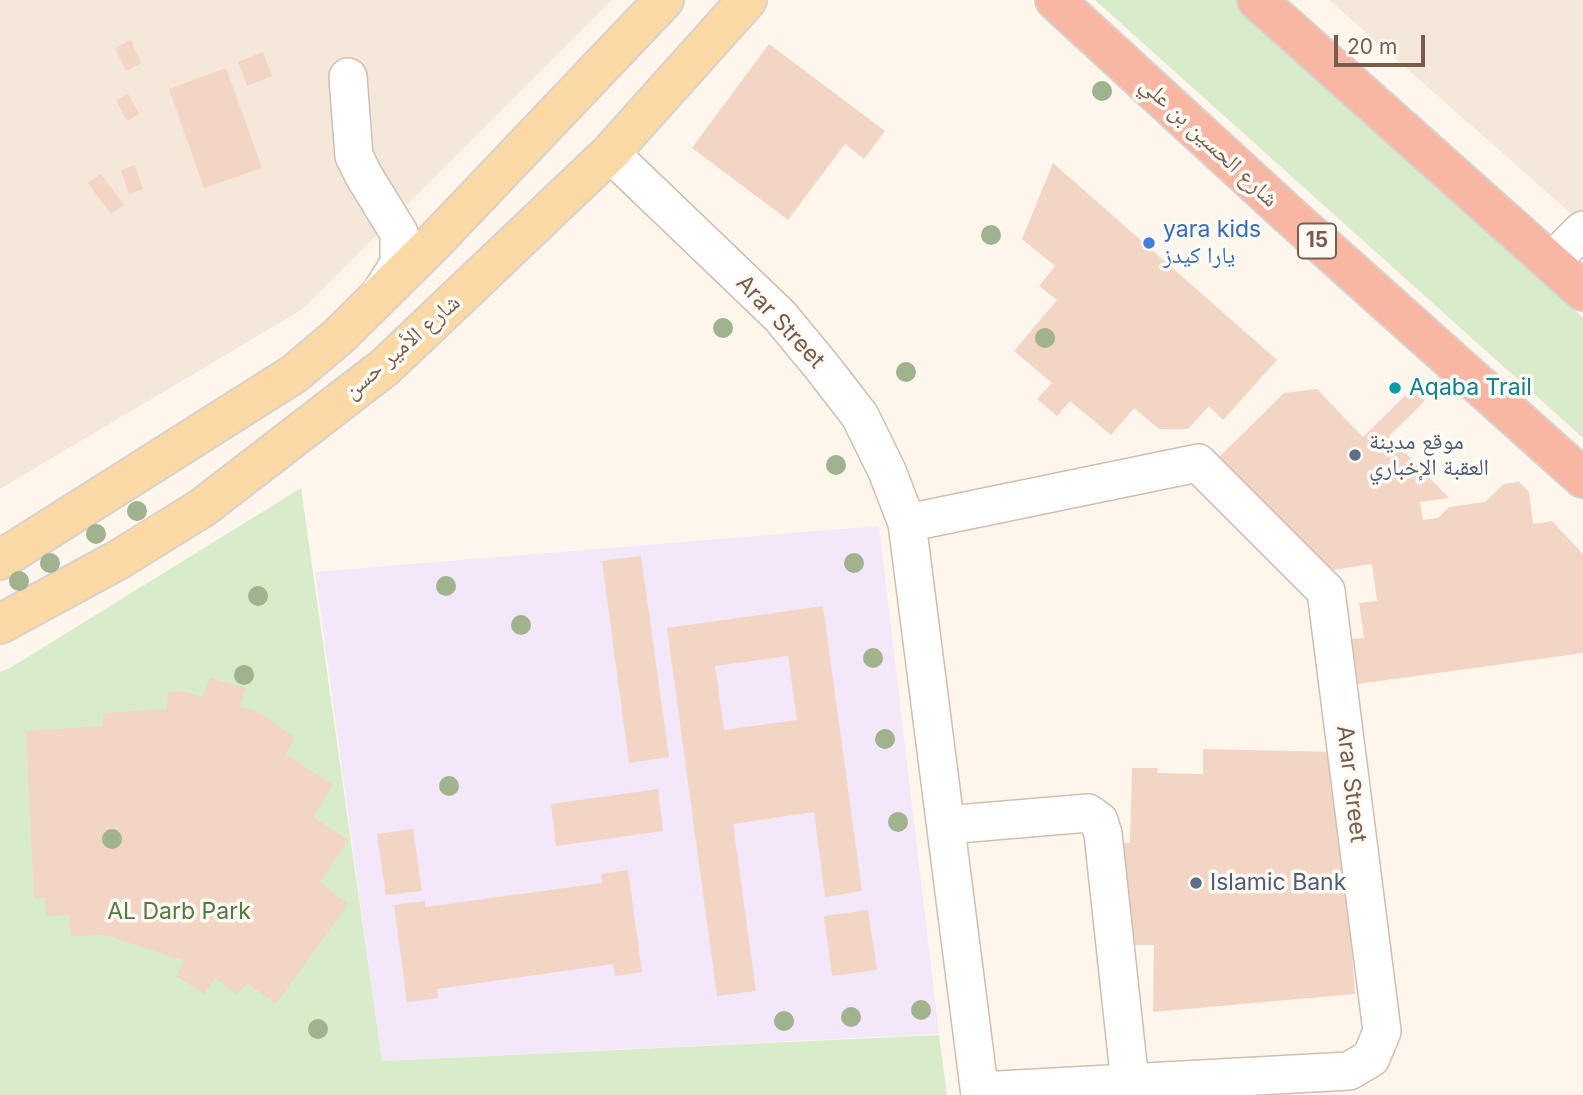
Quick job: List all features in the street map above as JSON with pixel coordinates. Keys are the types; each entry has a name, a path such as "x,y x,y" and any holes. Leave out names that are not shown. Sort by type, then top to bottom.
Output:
{"highway":[{"name":"شارع الحسين بن علي","path":"1055,0 1289,215 1583,478"},
{"path":"1257,0 1583,291"}],"main road":[{"path":"0,560 294,374 339,336 433,243 664,0"},
{"name":"شارع الأمير حسن","path":"0,624 118,559 202,508 374,375 610,153 747,0"}],"street":[{"path":"348,77 355,156 364,176 399,233 399,264 381,292"},
{"name":"Arar Street","path":"610,153 779,316 860,416 887,471 907,523 980,1093 1349,1071 1371,1058 1382,1031 1326,592 1198,463 907,523"},
{"path":"1551,262 1583,230"},
{"path":"946,825 1088,813 1099,821 1103,834 1130,1083"}],"shaded area":[{"path":"0,0 612,0 303,309 0,489"},
{"path":"1329,0 1583,0 1583,224"},
{"path":"879,526 939,1034 382,1061 315,572"}],"green space":[{"path":"1095,0 1236,0 1583,318 1583,438"},
{"name":"AL Darb Park","path":"301,488 382,1061 939,1035 947,1095 0,1095 0,672"}],"building":[{"path":"131,40 141,63 126,71 115,48"},
{"path":"769,44 885,131 864,159 845,144 788,220 692,148"},
{"path":"263,52 272,76 247,86 238,62"},
{"path":"226,68 262,168 204,188 169,89"},
{"path":"128,94 139,114 127,121 116,100"},
{"path":"1053,163 1277,360 1223,420 1209,406 1188,429 1159,429 1134,408 1111,435 1070,401 1057,416 1037,399 1052,383 1014,351 1057,300 1039,286 1055,266 1022,239"},
{"path":"135,165 143,189 129,194 121,170"},
{"path":"101,174 124,205 111,214 88,183"},
{"path":"1421,380 1424,402 1389,436 1449,498 1420,502 1423,520 1438,518 1449,507 1485,502 1504,484 1519,482 1529,492 1533,524 1552,521 1583,554 1583,653 1358,684 1352,639 1364,638 1359,603 1377,601 1372,564 1326,571 1217,459 1284,393 1317,389 1363,437"},
{"path":"641,556 669,757 629,763 602,561"},
{"path":"823,606 862,891 825,897 814,812 733,824 756,991 717,996 667,628","holes":["788,656 797,720 724,730 715,666"]},
{"path":"210,678 246,688 240,707 257,711 295,738 285,754 333,785 313,817 348,840 320,882 348,904 276,1004 247,983 237,994 215,978 204,994 176,976 185,961 105,935 71,936 69,915 46,916 45,897 34,899 26,731 103,726 103,713 167,709 168,693 182,691 203,697"},
{"path":"1203,749 1337,752 1355,994 1153,1012 1154,945 1122,945 1113,842 1130,843 1132,768 1158,768 1157,773 1203,774"},
{"path":"658,789 663,831 556,846 551,804"},
{"path":"413,829 422,891 386,895 377,834"},
{"path":"628,870 642,972 615,976 613,964 437,989 438,998 407,1002 394,905 425,901 425,907 602,883 601,874"},
{"path":"868,910 877,970 832,976 824,916"}],"place":[{"name":"yara kids يارا كيدز","path":"1149,243"},
{"name":"Aqaba Trail","path":"1395,388"},
{"name":"موقع مدينة العقبة الإخباري","path":"1355,455"},
{"name":"Islamic Bank","path":"1196,883"}]}
